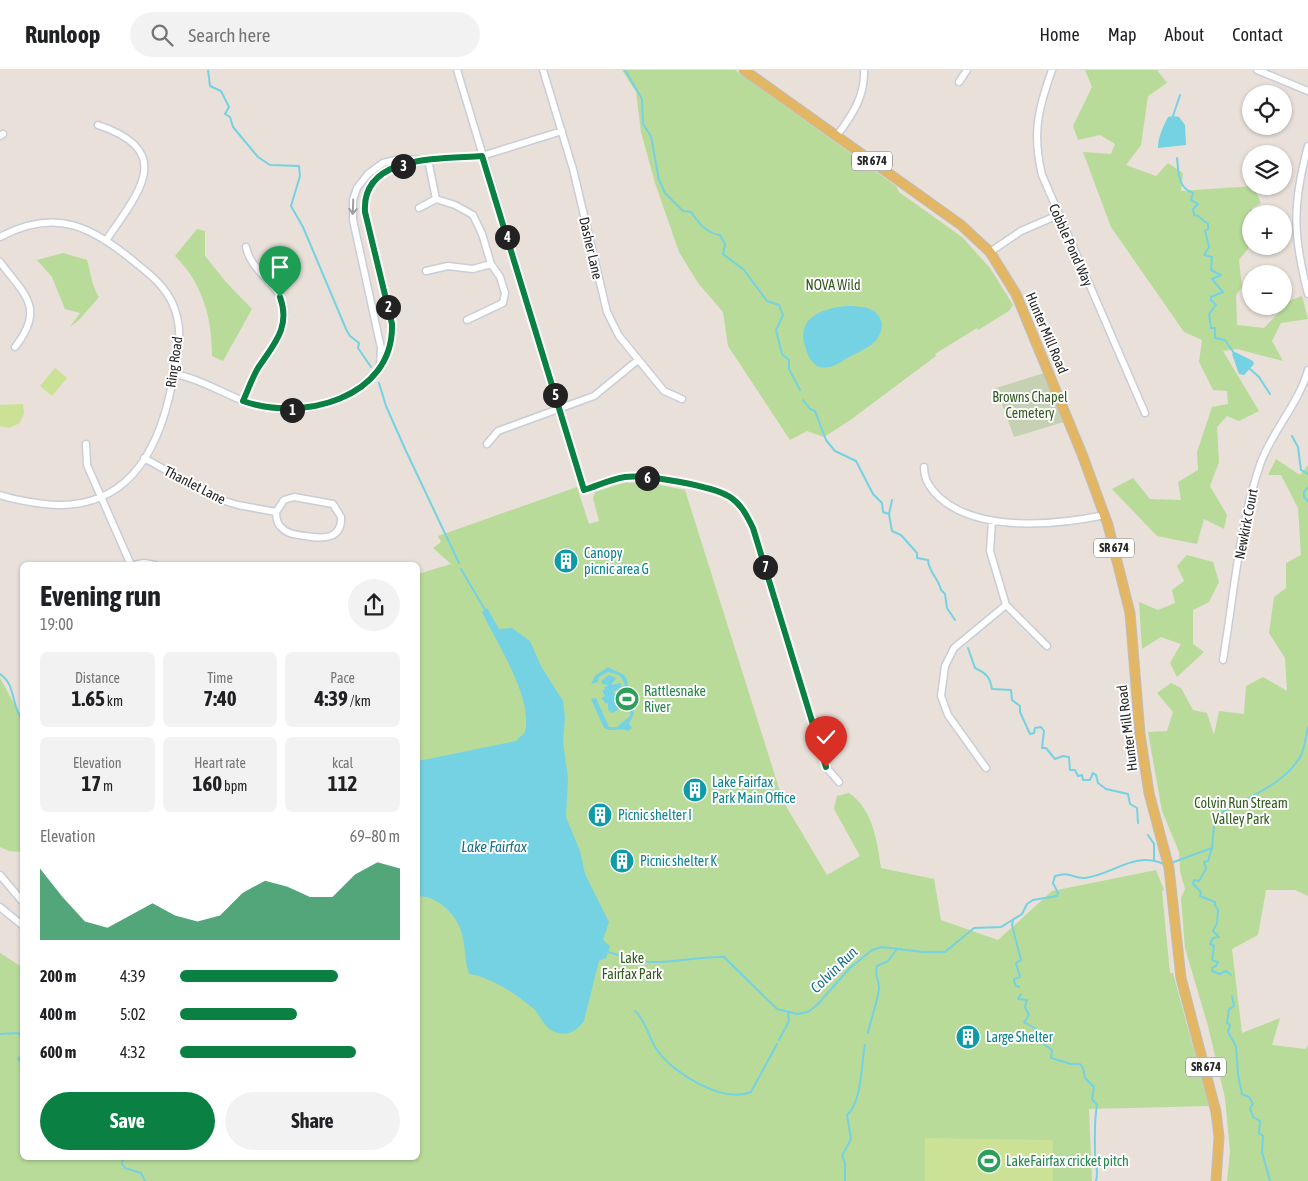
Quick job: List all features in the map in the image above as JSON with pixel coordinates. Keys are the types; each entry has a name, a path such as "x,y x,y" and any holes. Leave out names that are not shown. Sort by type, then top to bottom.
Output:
{"main road":[{"name":"Hunter Mill Road","path":"744,70 961,224 990,252 1016,294 1039,347 1105,515 1130,613 1137,714 1155,814 1169,858 1177,896 1178,955 1183,988 1216,1112 1219,1137 1216,1181"}],"street":[{"path":"457,70 584,490 623,477 641,476 715,490 730,497 743,508 753,528 826,767 839,782"},
{"name":"Dasher Lane","path":"543,70 562,131 602,300 619,336 638,360 664,390 682,399"},
{"path":"837,136 858,104 864,86 864,70"},
{"path":"959,82 967,70"},
{"name":"Cobble Pond Way","path":"1052,70 1039,111 1036,145 1042,175 1145,413"},
{"path":"1257,70 1308,91"},
{"path":"98,125 118,132 130,139 140,151 144,165 141,187 107,239"},
{"path":"378,369 382,348 356,234 353,200 357,188 368,174 390,160 428,160 482,156 562,131"},
{"path":"1308,146 1300,178 1295,215 1298,255 1308,294"},
{"path":"428,160 436,199"},
{"path":"174,374 186,377 243,401 274,409 312,408 349,394 364,383 388,356 391,346 392,324 365,204 372,181 386,170 428,160"},
{"path":"419,208 436,199 455,204 473,215 482,234 491,264 500,277 505,293 503,303 467,320"},
{"path":"990,252 1021,231 1058,214"},
{"name":"Ring Road","path":"0,237 30,225 52,223 76,226 107,239 150,275 170,298 179,328 174,374 163,418 144,458 128,480 101,498 84,504 61,506 22,501 0,495"},
{"path":"356,234 370,232"},
{"path":"243,401 257,370 280,336 284,321 280,297 254,266 246,247"},
{"path":"0,262 22,288 30,308 26,330 14,347"},
{"path":"426,271 448,266 473,269 491,264"},
{"path":"487,444 498,431 558,407 594,396 638,360"},
{"name":"Newkirk Court","path":"1224,660 1250,496 1262,459 1296,398 1308,370"},
{"path":"86,444 87,465 131,562"},
{"name":"Thanlet Lane","path":"144,458 228,503 276,512"},
{"path":"924,467 928,484 941,498 970,516 992,521 1067,521 1105,515"},
{"path":"296,496 333,504 339,512 341,522 334,534 321,539 284,531 278,524 276,512 284,500 296,496"},
{"path":"992,521 990,551 1006,605 1047,646"},
{"path":"986,768 948,715 941,696 945,666 954,648 1006,605"},
{"path":"0,875 20,899"},
{"path":"0,907 20,923"}],"green space":[{"name":"NOVA Wild","path":"622,70 735,70 896,186 899,192 962,237 990,268 1013,305 1009,311 935,354 936,356 849,421 824,437 807,431 790,440 728,346 723,312 698,283 679,252 655,183 641,132 636,92"},
{"path":"1085,70 1157,70 1167,83 1148,96 1141,145 1126,165 1156,176 1168,163 1183,173 1181,191 1242,187 1242,195 1257,195 1261,203 1257,205 1242,205 1243,255 1239,260 1242,287 1236,295 1237,325 1264,328 1277,315 1292,315 1292,300 1302,296 1308,319 1281,323 1272,341 1283,361 1237,349 1223,351 1259,411 1239,421 1227,416 1217,427 1219,462 1210,486 1227,515 1224,529 1204,519 1197,544 1157,536 1112,489 1133,478 1150,499 1181,500 1178,482 1198,470 1197,452 1212,407 1228,404 1227,391 1213,390 1199,362 1202,340 1184,332 1111,227 1083,152 1111,154 1115,144 1100,135 1078,140 1073,126 1092,87"},
{"path":"197,229 205,231 205,256 226,282 252,309 223,361 212,356 210,328 204,302 193,278 175,256"},
{"path":"63,253 87,260 99,297 79,320 70,327 80,313 65,309 52,277 37,260"},
{"path":"55,368 67,378 52,396 40,386"},
{"name":"Browns Chapel Cemetery","path":"1044,373 1064,422 1014,437 996,388"},
{"path":"23,404 24,413 20,423 9,428 0,426 0,405"},
{"name":"Colvin Run Stream Valley Park","path":"1276,459 1300,475 1308,465 1308,896 1295,890 1266,890 1258,935 1232,949 1242,1033 1280,1018 1272,1045 1306,1049 1308,1045 1308,1181 1227,1181 1230,1151 1225,1098 1208,1026 1185,948 1181,898 1185,889 1180,871 1179,852 1162,811 1148,732 1167,731 1173,712 1157,693 1171,683 1181,688 1193,710 1207,713 1214,735 1219,711 1244,714 1246,686 1263,677 1287,691 1285,658 1269,633 1274,597 1286,588 1286,563 1301,555 1298,508 1281,475 1268,475"},
{"name":"Lake Fairfax Park","path":"644,482 685,490 783,801 827,875 860,856 834,809 837,796 849,793 864,808 869,817 878,847 881,868 934,879 941,920 998,940 1052,891 1156,870 1164,890 1162,891 1170,973 1173,973 1209,1106 1089,1109 1092,1181 0,1181 0,953 20,966 20,1160 420,1160 420,573 451,564 433,548 441,542 438,536 577,487 589,524 599,521 593,498 595,492 623,483"},
{"path":"1187,555 1213,562 1219,582 1209,602 1193,610 1193,644 1204,652 1177,677 1170,663 1181,644 1161,637 1142,649 1139,602 1158,610 1175,603 1172,590 1184,581 1177,566"},
{"path":"0,678 20,714 20,852 9,851 0,847"},
{"name":"LakeFairfax cricket pitch","path":"925,1138 1053,1140 1053,1181 925,1181"}],"water":[{"path":"1168,117 1179,117 1185,125 1186,145 1158,148 1164,125"},
{"path":"852,306 870,309 877,314 882,323 879,336 871,345 834,366 826,368 817,366 808,355 803,335 809,320 824,310"},
{"path":"1235,352 1253,361 1254,364 1244,375 1239,374 1232,354"},
{"name":"Lake Fairfax","path":"487,608 499,629 512,628 530,641 541,666 563,701 565,717 563,742 568,778 566,817 580,851 585,874 609,922 603,940 610,946 606,958 599,961 584,1021 570,1033 561,1034 551,1030 534,1009 504,987 487,979 469,974 463,939 457,922 443,906 431,899 420,896 420,761 516,741 525,732 524,703 519,687 482,612"},
{"name":"Rattlesnake River","path":"608,667 626,677 627,680 629,700 634,713 629,724 632,728 628,731 604,728 591,699 596,698 609,727 617,727 630,716 625,699 624,683 619,675 608,672 599,677 598,682 591,684 595,676"},
{"path":"609,675 616,678 611,685 620,683 622,687 613,692 616,694 615,700 621,703 618,710 612,713 608,710 608,703 606,704 601,698 605,696 602,690 605,690 604,687 609,685 602,684 601,681"}],"waterway":[{"path":"208,70 210,86 221,91 229,107 225,114 230,117 233,127 258,157 270,165 299,166 300,176 291,206 303,227 346,329 350,336 359,343 358,348 371,367"},
{"path":"625,70 642,99 643,124 651,136 659,180 665,193 683,211 691,212 707,230 720,235 725,244 723,254 744,270 767,301 779,305 783,315 776,330 782,354 789,360 789,369 800,390"},
{"path":"1173,116 1180,95"},
{"path":"1177,158 1181,183 1193,193 1191,200 1198,204 1193,209 1194,215 1208,224 1208,229 1205,231 1209,247 1204,255 1212,257 1211,270 1221,275 1212,279 1223,292 1211,297 1211,300 1216,305 1209,314 1211,328 1215,328 1215,338 1225,340 1234,353"},
{"path":"1250,369 1259,377 1270,394"},
{"path":"379,383 386,406 459,563"},
{"path":"803,400 810,409 815,411 826,440 835,451 856,461 873,494 882,503 883,512 889,514 892,531 901,535 917,553 917,558 928,560 928,564 941,590 945,594 947,608 955,620"},
{"path":"1292,436 1298,447 1301,470 1308,474"},
{"path":"1308,487 1304,492 1304,497 1308,501"},
{"path":"889,514 892,500"},
{"path":"461,569 485,610"},
{"path":"968,648 975,668 987,676 992,689 1011,690 1012,700 1020,706 1020,712 1030,734 1034,733 1035,728 1041,727 1044,731 1042,748 1046,748 1055,759 1063,756 1069,757 1070,770 1075,770 1078,776 1082,775 1083,780 1090,780 1093,773 1096,775 1098,783 1106,789 1128,794 1130,804 1137,808 1138,823"},
{"path":"0,674 9,683 20,716"},
{"name":"Colvin Run","path":"1171,863 1212,848 1215,816 1264,790 1286,774 1302,753 1308,727"},
{"path":"1148,835 1154,844 1154,860"},
{"path":"1212,848 1208,861 1204,862 1206,869 1199,881 1194,880 1193,884 1201,892 1200,896 1215,902 1218,910 1217,923 1213,931 1219,937 1213,938 1210,944 1214,946 1212,960 1218,962 1212,968 1212,971 1220,974 1226,971 1231,975"},
{"name":"Colvin Run","path":"608,952 650,962 724,957 777,1009 797,1014 808,1012 817,1005 850,968 872,950 882,947 923,952 945,952 974,928 1001,927 1022,914 1027,904 1033,900 1057,896 1058,893 1053,883 1055,876 1065,874 1085,878 1143,860 1164,864"},
{"path":"1013,921 1012,925 1021,960 1016,963 1020,977 1014,979 1015,985 1019,987"},
{"path":"868,1033 879,989 876,973 877,966 888,961 897,949"},
{"path":"1021,994 1018,999 1027,1000 1025,1007 1029,1015 1024,1022 1036,1029 1038,1040 1052,1050 1051,1058 1071,1064 1080,1064 1085,1078 1094,1087 1092,1099 1097,1105 1095,1117 1096,1181"},
{"path":"1232,996 1234,1006 1229,1009 1227,1023 1230,1025 1228,1032 1236,1046 1238,1075 1242,1094 1249,1097 1253,1104 1250,1108 1253,1117 1260,1121 1259,1133 1263,1136 1262,1152 1270,1181"},
{"path":"635,1011 664,1059 686,1077 713,1090 727,1094 740,1095 751,1092 777,1044"},
{"path":"779,1040 789,1021 788,1012"},
{"name":"Colvin Run","path":"0,1034 20,1034"},
{"path":"845,1181 845,1163 842,1156 851,1139 847,1115 856,1101 865,1045"},
{"name":"Colvin Run","path":"20,1058 18,1059 20,1061"},
{"name":"Colvin Run","path":"123,1160 122,1164 125,1168 141,1173 145,1181"}],"place":[{"name":"Canopy picnic area G","path":"566,561"},
{"name":"Rattlesnake River","path":"627,699"},
{"name":"Lake Fairfax Park Main Office","path":"695,790"},
{"name":"Picnic shelter I","path":"600,815"},
{"name":"Picnic shelter K","path":"622,861"},
{"name":"Large Shelter","path":"968,1037"},
{"name":"LakeFairfax cricket pitch","path":"989,1161"}],"route":[{"path":"280,297 284,313 283,329 257,370 243,401 286,410 324,405 349,394 374,374 384,363 393,337 392,324 365,212 365,197 372,181 386,170 428,160 482,156 584,490 623,477 641,476 715,490 730,497 743,508 753,528 826,767"}]}
